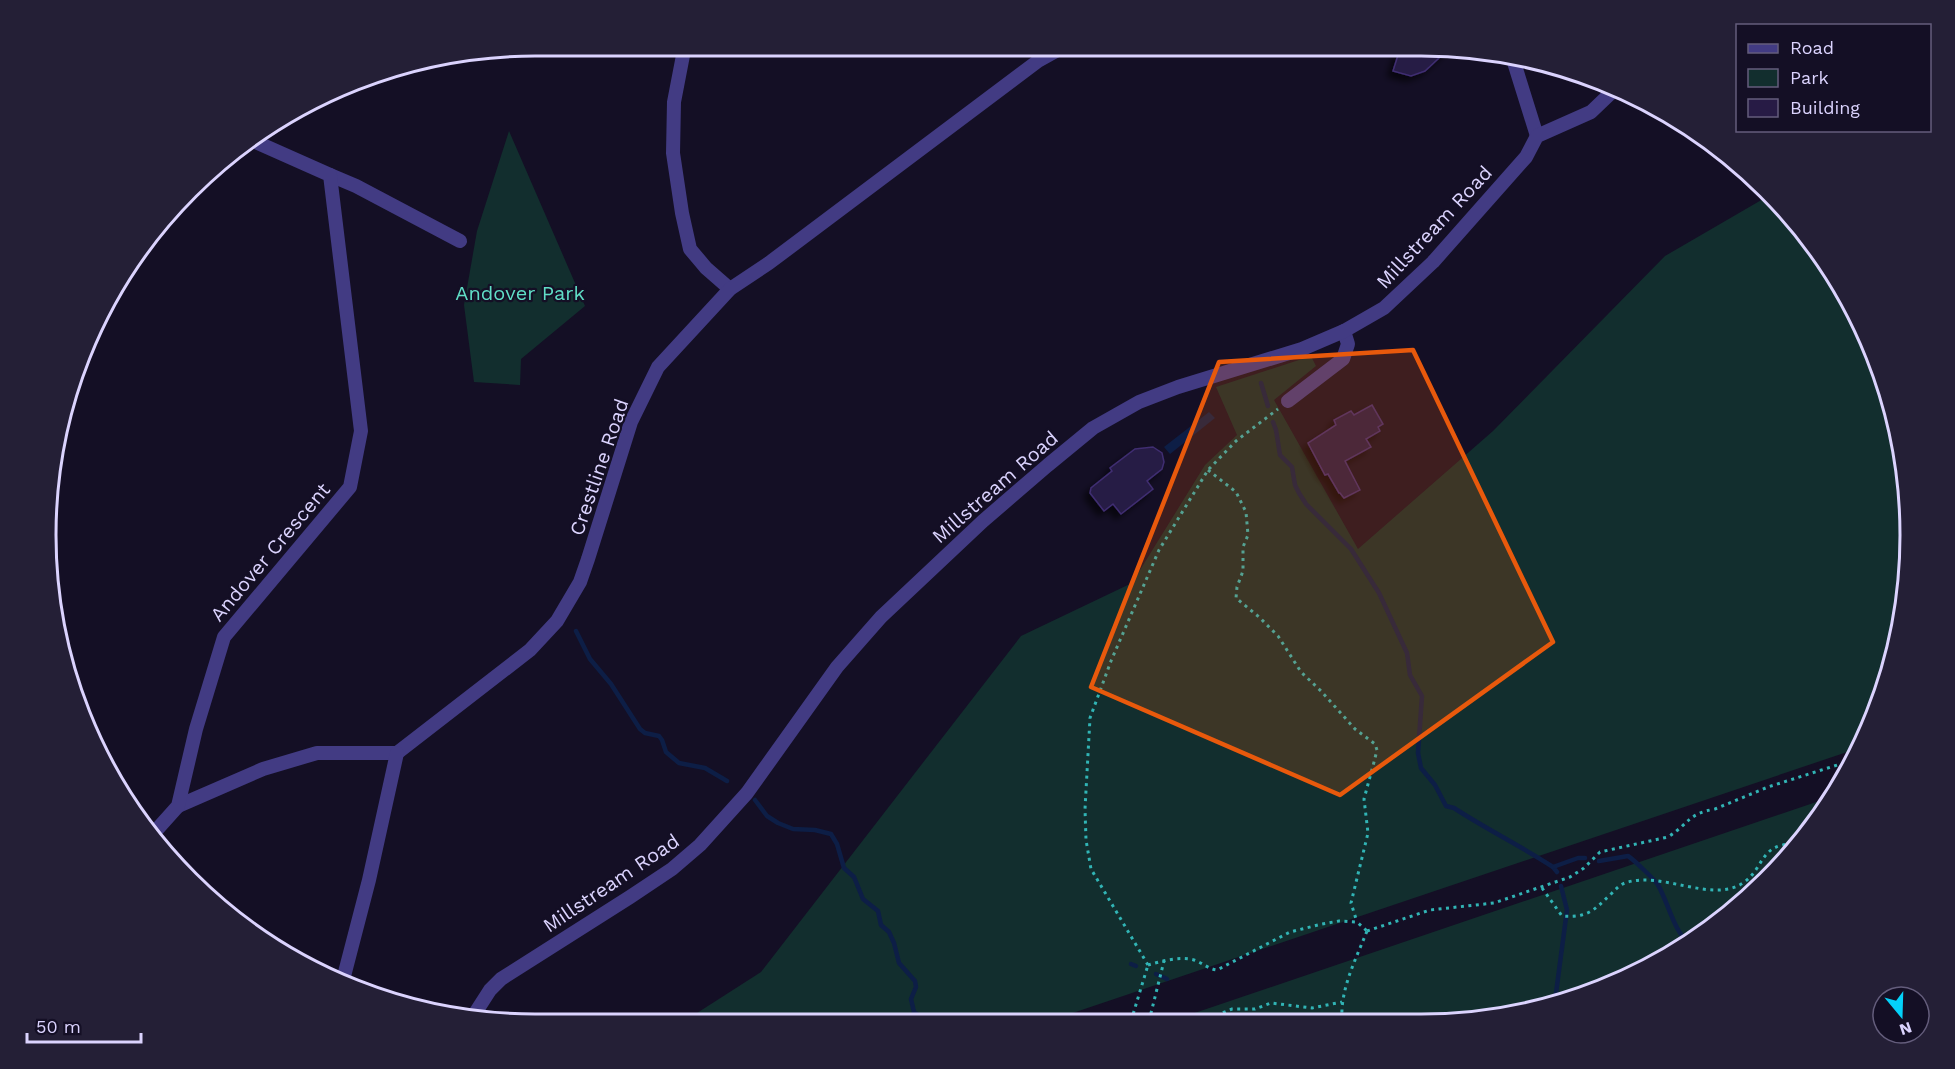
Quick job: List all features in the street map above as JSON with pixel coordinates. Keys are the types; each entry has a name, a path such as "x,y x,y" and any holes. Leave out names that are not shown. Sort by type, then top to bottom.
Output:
{"street":[{"path":"683,56 674,102 673,153 682,213 690,249 706,268 730,290"},
{"name":"Crestline Road","path":"397,753 530,650 557,621 569,603 586,567 631,422 658,367 730,290 1047,56"},
{"path":"1515,65 1537,136 1592,112 1609,95"},
{"name":"Millstream Road","path":"477,1010 490,990 501,979 672,869 700,845 747,793 817,692 881,616 982,521 1093,428 1139,402 1271,360 1344,331 1384,308 1433,262 1526,157 1537,136"},
{"path":"257,144 356,186 460,241"},
{"name":"Andover Crescent","path":"157,830 178,806 196,729 224,638 350,487 361,431 330,175"},
{"path":"1288,401 1343,359 1348,344 1344,331"},
{"path":"178,806 263,769 317,753 397,753 369,880 345,974"}],"path":[{"path":"1133,1014 1148,965 1091,869 1086,840 1085,809 1090,718 1111,660 1159,550 1208,470 1236,441 1288,401"},
{"path":"1208,470 1236,492 1246,512 1248,535 1244,547 1243,571 1236,587 1236,598 1278,636 1301,672 1354,729 1375,744 1377,750 1364,799 1368,833 1364,859 1356,879 1351,903 1357,922 1367,930"},
{"path":"1367,930 1430,910 1494,903 1541,888 1578,872 1600,852 1668,837 1677,832 1692,815 1840,764"},
{"path":"1541,888 1563,916 1573,917 1594,911 1622,884 1661,881 1695,888 1732,889 1744,883 1754,873 1761,859 1771,849 1786,844"},
{"path":"1148,965 1164,961 1194,960 1210,969 1217,970 1290,932 1339,921 1357,922"},
{"path":"1342,1014 1342,1002 1351,971 1367,930"},
{"path":"1151,1014 1164,961"},
{"path":"1220,1014 1232,1009 1255,1009 1271,1003 1312,1008 1342,1002"}],"highlighted area":[{"path":"1413,350 1553,642 1340,795 1091,687 1219,362"}],"green space":[{"name":"Andover Park","path":"509,131 585,306 521,359 520,385 474,382 464,305 477,231"},
{"path":"1762,199 1801,243 1819,268 1850,323 1874,381 1890,441 1895,472 1900,534 1898,566 1890,628 1883,658 1863,718 1847,752 1070,1014 695,1014 761,972 1021,636 1132,583 1205,465 1237,435 1216,387 1311,356 1316,366 1274,400 1358,549 1493,431 1665,256"},
{"path":"1819,801 1781,850 1736,895 1712,915 1687,933 1632,964 1574,988 1514,1004 1452,1012 1192,1014"}],"water":[{"path":"1209,412 1215,418 1170,454 1164,447"}],"building":[{"path":"1398,56 1441,57 1425,71 1411,76 1393,71"},
{"path":"1372,405 1383,424 1378,427 1380,431 1366,439 1371,447 1345,461 1360,490 1344,498 1328,474 1325,475 1308,443 1336,425 1334,420 1351,411 1354,415"},
{"path":"1153,447 1162,453 1164,462 1162,469 1147,481 1153,489 1121,514 1113,504 1104,511 1090,493 1091,488 1112,471 1110,468 1135,449"}],"waterway":[{"path":"1261,383 1268,406"},
{"path":"1273,422 1280,455 1292,467 1299,493 1306,504 1351,549 1379,593 1407,653 1410,675 1422,696 1418,753 1421,768 1435,785 1446,806 1454,808 1529,852 1557,872"},
{"path":"576,631 590,659 611,684 640,729 645,733 659,736 666,752 679,763 705,768 727,781"},
{"path":"755,800 767,816 778,823 793,829 815,830 831,834 837,844 844,868 854,877 863,899 878,911 881,925 889,932 894,943 899,963 915,981 916,987 911,999 914,1012 917,1014"},
{"path":"1599,861 1628,856 1639,865 1658,885 1682,936"},
{"path":"1553,867 1578,858 1585,858"},
{"path":"1556,993 1567,910 1561,886"},
{"path":"1131,964 1136,966"},
{"path":"1156,974 1167,979"}]}
